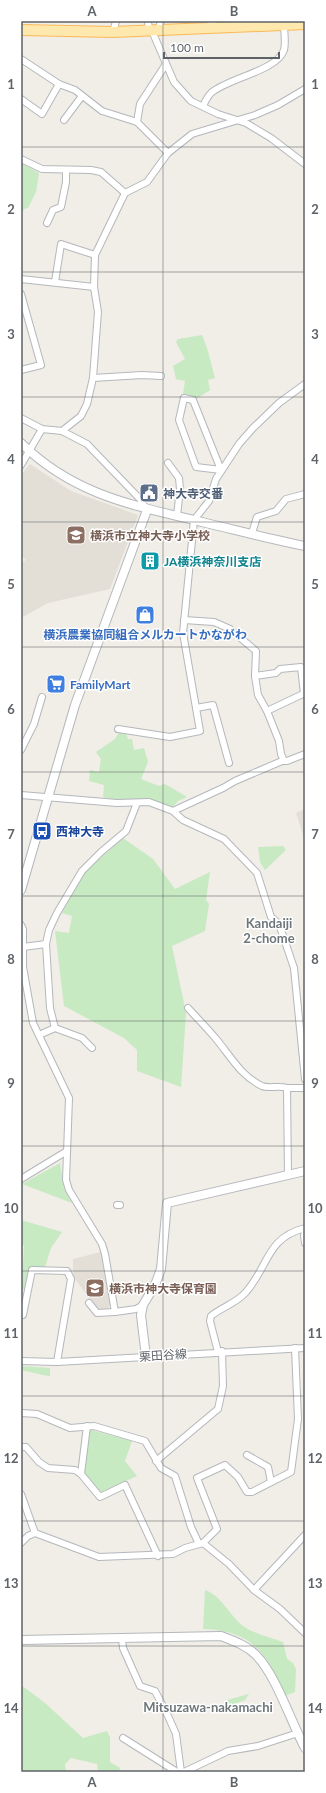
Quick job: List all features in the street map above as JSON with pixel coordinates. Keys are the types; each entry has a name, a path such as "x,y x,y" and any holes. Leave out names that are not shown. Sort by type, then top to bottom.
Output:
{"main road":[{"path":"21,30 113,32 154,27 218,28 305,24"}],"street":[{"path":"113,32 116,21"},
{"path":"210,21 218,28"},
{"path":"203,106 212,93 223,86 280,58 284,49 286,24"},
{"path":"154,27 166,64 174,82 191,100 237,121 246,123 265,134 305,164"},
{"path":"21,59 58,84 75,90 102,112 137,122 168,153"},
{"path":"137,122 140,104 166,64"},
{"path":"21,99 42,114 58,84"},
{"path":"62,431 81,416 86,410 93,378 98,312 94,287 95,255 125,193 146,182 168,153 192,134 237,121 278,105 305,89"},
{"path":"64,120 82,96"},
{"path":"21,159 42,169 91,170 101,172 125,193"},
{"path":"47,223 53,210 61,207 66,182 66,170"},
{"path":"55,282 61,244 95,255"},
{"path":"21,279 94,287"},
{"path":"21,294 41,365 21,370"},
{"path":"93,378 142,375 162,376"},
{"path":"118,729 170,737 200,731 183,633 194,520 209,501 216,479 239,444 279,403 305,384"},
{"path":"184,398 193,400 221,470 196,467 179,420 184,398"},
{"path":"21,418 42,429 62,431 87,444 140,499 147,510"},
{"path":"21,465 42,429"},
{"path":"21,442 30,451 82,486 97,494 147,510 305,546"},
{"path":"168,463 179,478 180,489 177,516"},
{"path":"252,534 256,517 276,510 286,499 305,494"},
{"path":"21,890 75,705 147,510"},
{"path":"184,620 214,622 230,629 256,651 255,676 258,695 267,711 279,741 280,754 284,761"},
{"path":"255,676 276,673 280,669 301,667 304,693 267,711"},
{"path":"21,750 34,724 42,698"},
{"path":"196,708 213,705 230,763"},
{"path":"173,811 235,781 305,754"},
{"path":"21,795 117,803 149,802 173,811 183,820 224,840 257,873 271,917 279,924 294,968 305,1079"},
{"path":"55,1028 50,1008 46,944 49,930 57,913 82,871 101,852 126,831 137,803"},
{"path":"21,925 23,929 23,967 34,1023 69,1098 66,1180 69,1190 102,1244 115,1312"},
{"path":"23,947 46,944"},
{"path":"188,1008 218,1040 239,1069 249,1077 264,1087 305,1088"},
{"path":"39,1035 55,1028 82,1038 92,1048"},
{"path":"287,1088 288,1175"},
{"path":"21,1178 67,1151"},
{"path":"146,1356 141,1315 143,1305 155,1284 161,1269 167,1203 305,1171"},
{"path":"156,1461 218,1409 223,1386 220,1352 210,1321 211,1316 246,1293 255,1281 271,1250 280,1240 297,1230 305,1229 305,1243"},
{"path":"21,1315 23,1315 32,1270 67,1271 72,1279 57,1362"},
{"path":"89,1303 97,1313 136,1309 143,1305"},
{"path":"21,1543 28,1536 35,1533 99,1557 158,1556 173,1554 185,1548 201,1544 217,1529 196,1478 225,1465 238,1477 247,1492 252,1492 291,1472 294,1460 298,1419 295,1348"},
{"name":"栗田谷線","path":"21,1361 57,1362 305,1348"},
{"path":"21,1413 37,1414 70,1428 94,1426 145,1441 161,1468 175,1476 191,1527 201,1544 230,1564 254,1590 280,1609 305,1633"},
{"path":"82,1474 87,1426"},
{"path":"21,1447 26,1447 39,1462 48,1468 75,1470 82,1474 100,1497 125,1485 158,1556"},
{"path":"246,1455 255,1456 268,1468 271,1482"},
{"path":"21,1494 35,1533"},
{"path":"254,1590 305,1535"},
{"path":"21,1640 220,1636 239,1642 255,1654 265,1665 305,1748"},
{"path":"122,1638 122,1648 140,1686 155,1691 168,1716 176,1734 182,1772 228,1750 258,1746 298,1733"},
{"path":"123,1738 176,1772"}],"shaded area":[{"name":"横浜市立神大寺小学校","path":"30,464 71,491 138,515 110,589 48,603 21,618 21,563 26,560 21,555 21,475"},
{"path":"305,809 305,841 296,813"},
{"name":"横浜市神大寺保育園","path":"101,1252 110,1305 108,1309 103,1311 98,1310 75,1279 73,1273 73,1259"}],"green space":[{"path":"21,163 39,173 36,192 28,208 24,209 21,214"},
{"path":"202,335 215,378 208,380 210,390 196,399 183,394 185,381 176,379 173,366 185,359 176,342 178,339"},
{"path":"119,732 126,733 128,739 132,739 134,750 144,748 148,762 141,779 159,786 165,784 187,797 178,801 172,808 150,800 118,801 103,797 104,785 89,781 90,770 99,772 101,759 96,752 115,739"},
{"path":"123,838 153,859 175,889 210,872 206,900 209,904 205,931 172,946 186,1013 181,1087 137,1071 137,1050 124,1038 64,1006 55,931 69,933 72,916 62,913 84,873"},
{"path":"283,846 286,850 265,870 260,862 258,847"},
{"path":"60,1163 64,1189 72,1203 22,1184"},
{"path":"21,1220 62,1232 51,1248 45,1267 30,1267 25,1290 22,1288 24,1245 21,1245"},
{"path":"21,1366 50,1368 50,1376 21,1370"},
{"path":"91,1430 132,1441 125,1461 137,1476 99,1493 84,1473 89,1432"},
{"path":"205,1590 221,1601 238,1622 247,1629 283,1642 287,1659 293,1663 296,1669 295,1692 285,1696 272,1668 264,1656 256,1647 246,1640 234,1634 203,1629"},
{"path":"21,1685 45,1703 83,1738 107,1731 110,1737 110,1762 120,1768 119,1772 98,1770 97,1764 71,1758 65,1764 66,1772 21,1772"},
{"path":"249,1694 245,1700 229,1706 227,1700"}],"place":[{"name":"神大寺交番","path":"149,493"},
{"name":"横浜市立神大寺小学校","path":"76,535"},
{"name":"JA横浜神奈川支店","path":"150,561"},
{"name":"横浜農業協同組合メルカートかながわ","path":"145,615"},
{"name":"FamilyMart","path":"56,684"},
{"name":"西神大寺","path":"42,831"},
{"name":"横浜市神大寺保育園","path":"95,1288"}],"district":[{"name":"Kandaiji 2-chome","path":"269,930"},
{"name":"Mitsuzawa-nakamachi","path":"208,1707"}]}
